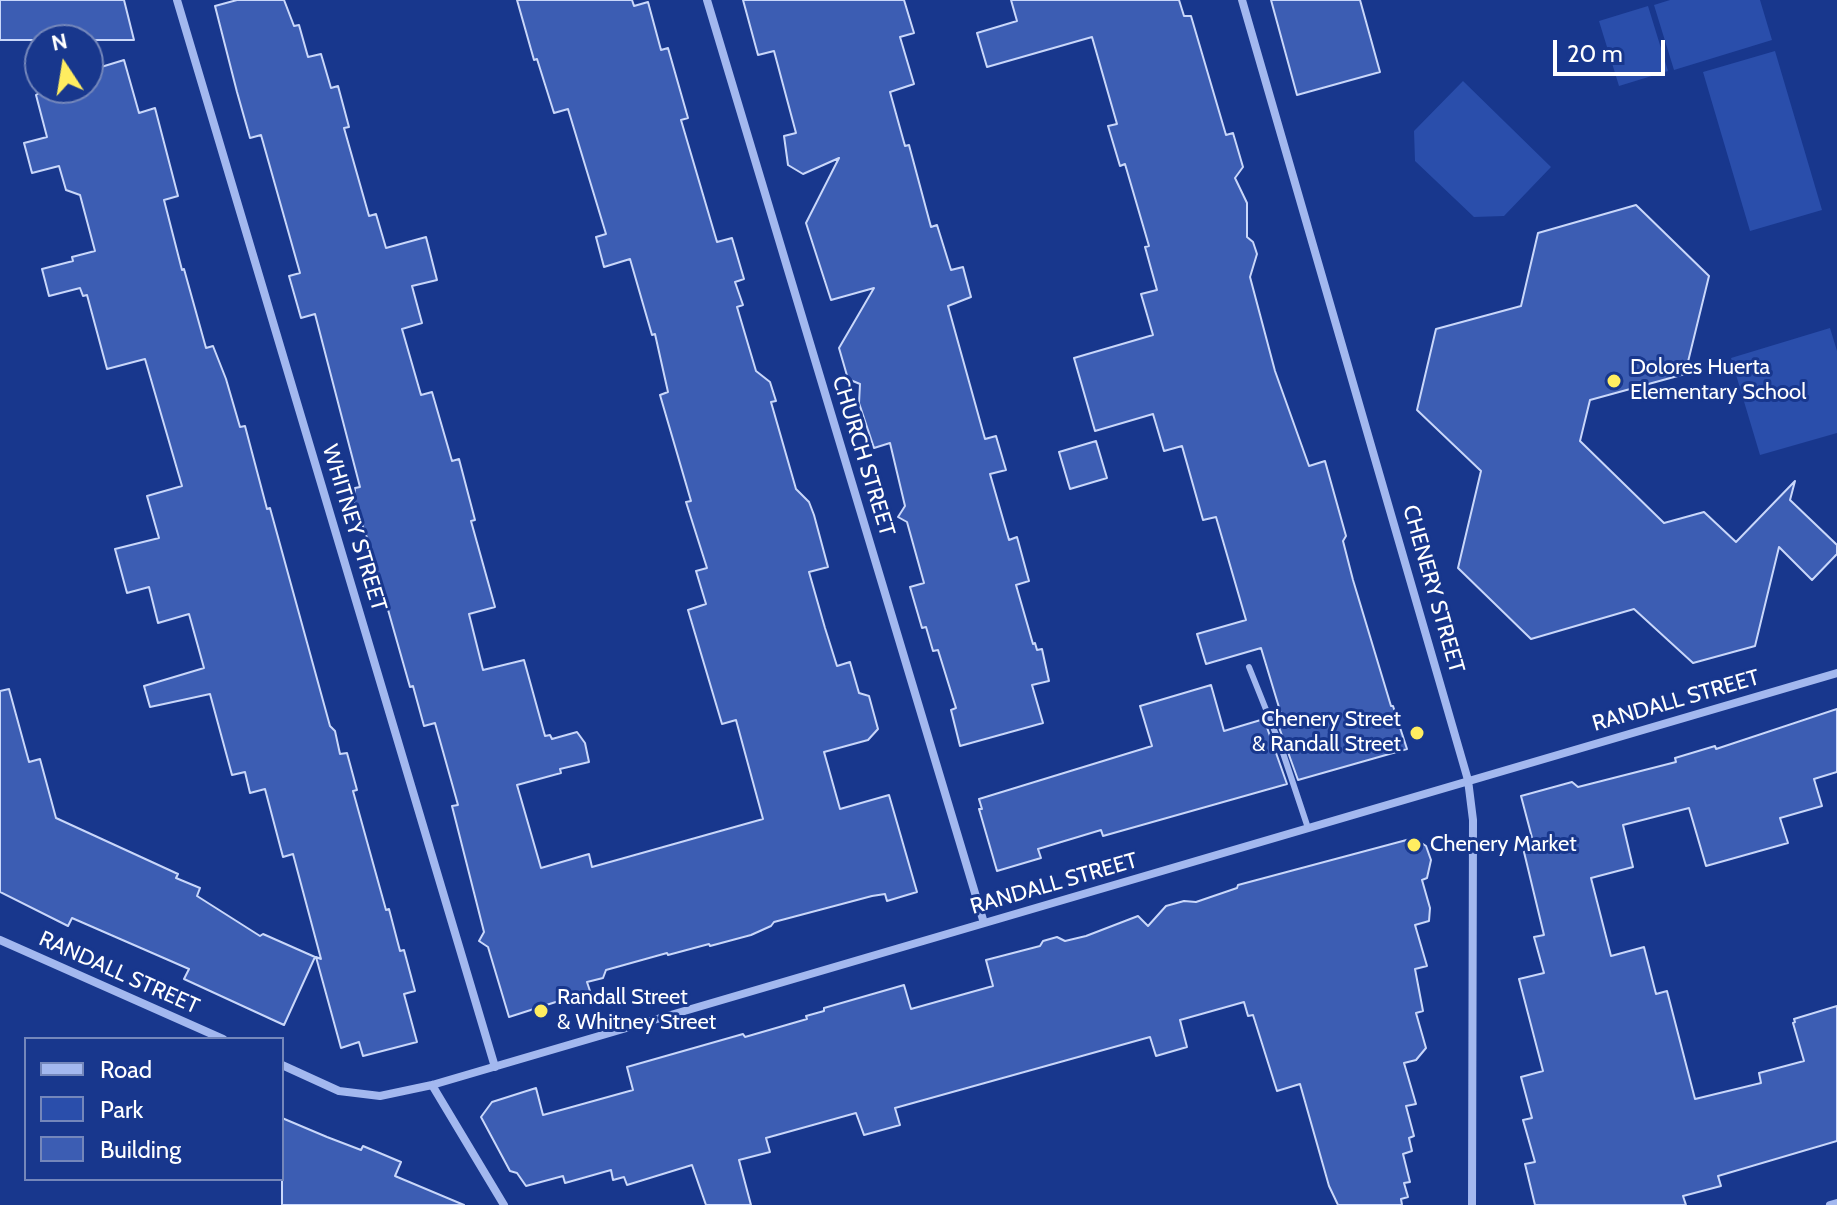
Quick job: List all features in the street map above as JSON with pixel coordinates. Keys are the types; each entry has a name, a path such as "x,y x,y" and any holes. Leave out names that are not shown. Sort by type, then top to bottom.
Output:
{"street":[{"name":"WHITNEY STREET","path":"177,0 495,1067"},
{"name":"CHURCH STREET","path":"707,0 984,923"},
{"name":"CHENERY STREET","path":"1242,0 1468,780 1473,820 1472,1205"},
{"name":"RANDALL STREET","path":"284,1066 339,1091 380,1096 432,1085 1837,673"},
{"name":"RANDALL STREET","path":"0,940 218,1037"},
{"path":"432,1085 504,1205"},
{"path":"1830,1205 1837,1203"}],"lane":[{"path":"1249,667 1281,747 1308,828"}],"green space":[{"path":"1670,0 1760,0 1772,40 1674,70 1654,5"},
{"path":"1648,6 1668,71 1619,86 1599,21"},
{"path":"1775,51 1822,210 1750,231 1703,72"},
{"path":"1463,81 1551,167 1504,216 1474,217 1415,161 1414,131"},
{"path":"1830,328 1837,351 1837,433 1760,455 1731,358"}],"building":[{"path":"0,0 124,0 134,40 104,40 104,24 24,24 24,40 0,40"},
{"path":"237,0 284,0 294,26 299,25 308,57 321,54 331,88 338,86 349,127 344,128 369,216 376,214 386,248 426,237 437,280 412,286 422,323 402,329 421,395 432,392 452,461 459,459 475,520 471,521 495,607 469,614 483,670 524,660 545,736 550,735 552,739 577,732 585,743 589,762 517,785 541,868 589,854 592,867 763,819 736,720 722,724 688,610 706,604 696,571 707,568 686,502 691,501 660,395 668,392 655,334 652,335 630,259 604,267 596,237 606,234 568,109 554,113 537,59 534,60 517,0 632,0 634,6 648,2 661,50 668,48 688,118 681,120 717,242 732,238 744,279 735,282 743,305 737,307 756,371 770,382 776,401 771,402 796,489 809,502 814,515 828,567 809,572 837,666 850,662 859,693 869,696 878,729 868,740 824,752 840,809 889,795 917,892 887,901 885,894 872,896 774,922 751,935 606,970 603,978 587,982 590,991 509,1017 488,947 479,941 484,932 452,806 458,805 435,723 424,726 354,503 355,488 360,487 315,314 301,318 289,276 300,273 261,135 250,138 237,92 215,6"},
{"path":"743,0 904,0 914,33 900,37 914,84 890,92 905,146 909,145 931,227 937,225 951,270 963,267 971,297 948,306 985,439 996,436 1006,470 990,474 1009,540 1017,537 1029,581 1016,585 1033,644 1037,650 1042,649 1049,681 1032,685 1043,723 960,746 951,710 956,708 938,650 933,651 926,627 922,628 910,587 924,583 907,522 898,517 905,506 890,443 874,448 859,403 860,384 848,379 839,348 874,288 831,300 806,223 839,158 803,174 788,165 784,136 796,133 774,51 758,55"},
{"path":"1011,0 1179,0 1184,16 1191,16 1226,135 1233,133 1243,167 1235,178 1247,203 1247,237 1253,242 1257,254 1250,277 1275,371 1309,466 1325,461 1346,536 1343,541 1353,580 1407,749 1298,780 1275,716 1281,714 1261,648 1206,664 1197,634 1246,620 1216,517 1203,520 1182,446 1164,451 1153,414 1095,431 1074,358 1153,335 1141,294 1157,290 1145,247 1149,246 1125,164 1120,166 1108,126 1117,124 1092,37 987,67 977,33 1017,21"},
{"path":"1271,0 1360,0 1380,72 1297,95"},
{"path":"124,60 139,113 155,108 178,196 164,200 182,270 206,348 213,346 240,427 245,426 330,726 335,731 340,754 347,753 357,790 353,791 386,910 389,909 400,951 404,950 415,991 404,994 417,1042 363,1056 359,1042 341,1048 316,957 321,959 293,854 283,857 265,789 250,793 245,772 232,775 210,694 150,707 144,686 204,668 189,614 158,623 149,587 127,593 115,549 159,538 147,496 182,486 145,359 107,369 87,295 83,296 80,288 49,296 42,269 95,251 80,195 66,190 59,166 32,173 24,143 47,137 38,104 104,104 104,66"},
{"path":"1636,205 1709,276 1685,374 1590,400 1580,441 1664,523 1704,512 1736,542 1795,481 1790,500 1837,545 1837,554 1812,580 1779,547 1755,646 1693,663 1634,609 1531,639 1458,568 1481,471 1417,410 1436,329 1521,306 1538,233"},
{"path":"1096,441 1107,478 1070,489 1059,452"},
{"path":"1211,685 1224,731 1264,719 1287,784 1103,836 1101,830 1038,849 1041,858 997,871 979,809 982,809 979,799 1152,746 1140,706"},
{"path":"9,689 29,762 40,759 56,818 178,874 176,878 200,888 197,896 260,936 263,934 315,957 284,1025 184,979 189,969 72,918 68,926 0,892 0,691"},
{"path":"1837,709 1837,772 1814,779 1822,806 1780,818 1788,843 1706,866 1689,808 1623,825 1633,867 1591,878 1611,956 1644,947 1656,994 1667,991 1695,1099 1761,1083 1759,1073 1804,1061 1794,1019 1837,1006 1837,1141 1718,1176 1721,1186 1683,1196 1686,1205 1535,1205 1525,1164 1535,1162 1523,1120 1532,1118 1521,1077 1543,1071 1519,979 1544,973 1534,937 1544,935 1524,852 1535,849 1521,796 1572,782 1578,787 1676,762 1675,758 1715,746 1716,749"},
{"path":"1414,838 1426,846 1431,860 1427,878 1422,880 1430,908 1429,921 1415,925 1427,966 1415,969 1423,1011 1416,1013 1426,1048 1416,1060 1404,1063 1416,1104 1406,1106 1414,1136 1409,1138 1412,1151 1403,1154 1410,1182 1404,1183 1408,1197 1401,1199 1402,1205 1338,1205 1329,1186 1300,1084 1277,1091 1253,1015 1248,1016 1244,1002 1180,1020 1187,1047 1156,1056 1150,1037 895,1108 900,1125 864,1135 856,1113 766,1138 770,1152 739,1160 751,1205 706,1205 692,1165 627,1185 624,1177 613,1180 611,1170 565,1183 563,1176 526,1186 517,1173 510,1171 481,1117 492,1102 536,1088 543,1115 633,1090 627,1067 807,1019 806,1016 824,1011 824,1008 904,985 911,1009 993,986 986,960 1040,946 1043,941 1057,937 1065,941 1086,936 1138,916 1148,926 1166,906 1184,901 1196,902 1237,888 1238,885"},
{"path":"284,1119 361,1150 363,1146 401,1162 395,1176 464,1205 282,1205"}],"place":[{"name":"Dolores Huerta Elementary School","path":"1614,381"},
{"name":"Chenery Street & Randall Street","path":"1417,733"},
{"name":"Chenery Market","path":"1414,845"},
{"name":"Randall Street & Whitney Street","path":"541,1011"}]}
